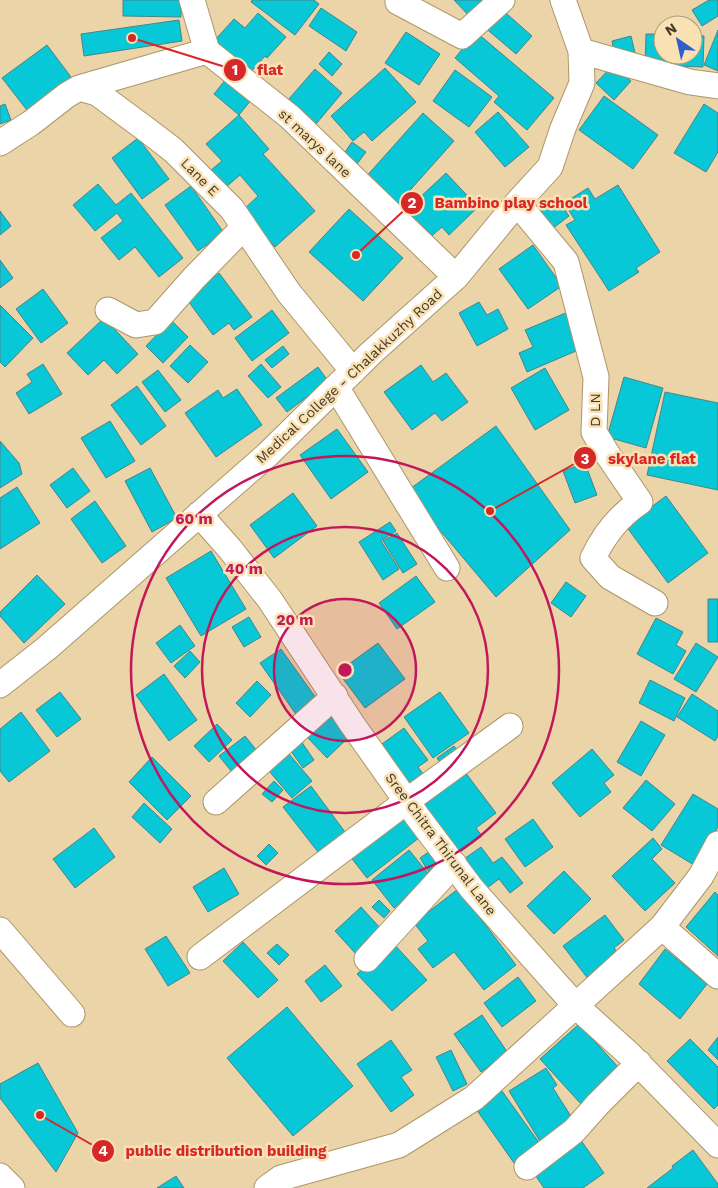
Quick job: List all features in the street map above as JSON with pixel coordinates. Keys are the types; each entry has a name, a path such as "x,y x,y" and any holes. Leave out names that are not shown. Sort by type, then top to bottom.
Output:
{"street":[{"path":"0,143 79,88 207,51 192,0"},
{"path":"398,2 462,36 502,0"},
{"name":"Medical College - Chalakkuzhy Road","path":"4,672 48,648 266,454 371,353 456,277 517,203 550,167 563,128 582,83 581,51 564,0"},
{"name":"st marys lane","path":"207,51 290,118 456,277"},
{"path":"581,51 690,82 718,86"},
{"name":"Lane E","path":"79,88 97,93 173,150 232,209 345,379 447,568"},
{"name":"D LN","path":"517,203 566,262 596,377 594,432 640,502 625,512 600,544 593,558 610,577 655,602"},
{"path":"108,310 136,325 155,322 194,278 244,227"},
{"name":"Sree Chitra Thirunal Lane","path":"199,514 230,549 270,600 352,724 472,889 576,1006 639,1063 718,1145"},
{"path":"216,802 335,696"},
{"path":"200,957 510,726"},
{"path":"268,1188 282,1178 399,1145 474,1098 662,927 701,876 718,844"},
{"path":"367,959 454,864"},
{"path":"662,927 718,976"},
{"path":"0,930 72,1014"},
{"path":"527,1167 574,1131 639,1063"},
{"path":"0,1176 12,1188"}],"building":[{"path":"123,0 181,0 181,17 123,16"},
{"path":"252,0 314,0 319,4 295,35 251,2"},
{"path":"454,0 492,0 473,20"},
{"path":"709,0 718,0 718,16 703,25 703,15 695,15 692,10"},
{"path":"499,7 532,36 516,54 483,26"},
{"path":"321,8 357,32 346,51 309,26"},
{"path":"258,13 286,37 250,73 214,41 234,19 245,28"},
{"path":"179,20 182,41 84,56 81,34"},
{"path":"718,30 718,71 704,65"},
{"path":"406,32 440,54 419,85 385,63"},
{"path":"476,32 554,98 527,130 494,102 499,96 455,58"},
{"path":"646,34 653,34 653,65 703,65 704,36 703,67 645,65"},
{"path":"631,36 636,57 616,61 612,41"},
{"path":"47,45 74,81 30,114 2,78"},
{"path":"329,52 342,64 332,76 319,64"},
{"path":"613,65 631,81 614,100 596,83"},
{"path":"385,68 416,102 372,141 364,132 353,141 331,116"},
{"path":"315,69 342,93 316,124 288,100"},
{"path":"455,70 492,97 469,127 433,101"},
{"path":"226,79 251,100 239,115 214,94"},
{"path":"604,96 658,135 633,169 579,130"},
{"path":"5,104 11,120 0,124 0,106"},
{"path":"704,104 718,113 718,152 706,172 674,153"},
{"path":"498,112 529,147 505,167 475,132"},
{"path":"423,113 454,141 395,207 364,179"},
{"path":"239,115 269,149 263,154 315,211 275,247 242,211 258,196 240,175 226,187 211,170 222,161 206,144"},
{"path":"138,138 169,179 142,199 112,158"},
{"path":"352,142 366,152 357,164 343,155"},
{"path":"446,173 478,207 449,235 442,227 426,241 401,215"},
{"path":"98,184 116,205 131,193 183,258 159,277 135,247 119,260 101,238 123,221 117,213 95,231 73,205"},
{"path":"618,185 660,252 636,268 639,272 609,291 566,225 575,220 564,203 588,188 595,199"},
{"path":"191,186 224,233 198,251 165,205"},
{"path":"557,198 569,216 552,229 539,211"},
{"path":"349,209 403,258 363,301 309,252"},
{"path":"0,211 11,226 0,235"},
{"path":"533,245 562,286 528,309 499,269"},
{"path":"0,260 13,278 0,288"},
{"path":"219,273 252,317 234,330 229,323 213,335 186,298"},
{"path":"43,289 68,323 41,343 16,309"},
{"path":"479,302 487,315 498,309 508,329 477,346 459,313"},
{"path":"0,305 33,338 5,367 0,362"},
{"path":"272,310 289,333 252,361 235,338"},
{"path":"568,312 583,348 527,372 519,353 533,347 525,330"},
{"path":"104,318 138,354 117,374 104,360 88,375 67,353"},
{"path":"171,320 188,337 163,363 146,346"},
{"path":"190,345 208,362 188,383 170,366"},
{"path":"283,346 289,354 272,368 265,360"},
{"path":"43,364 62,394 29,414 16,393 32,382 27,374"},
{"path":"261,364 281,387 268,398 248,376"},
{"path":"421,365 433,382 446,373 468,402 442,421 435,413 412,430 384,392"},
{"path":"318,367 328,381 287,412 276,398"},
{"path":"545,368 569,410 535,430 511,388"},
{"path":"158,370 181,400 165,412 142,382"},
{"path":"624,377 663,388 646,448 607,437"},
{"path":"137,386 166,426 141,445 111,405"},
{"path":"237,389 262,425 216,457 185,413 218,390 223,398"},
{"path":"665,392 718,403 718,490 647,475"},
{"path":"110,421 135,461 106,478 81,438"},
{"path":"496,426 570,530 496,597 407,491"},
{"path":"337,429 368,472 331,499 300,455"},
{"path":"0,441 19,463 22,474 0,488"},
{"path":"585,463 597,495 575,503 563,471"},
{"path":"73,468 90,491 67,508 50,485"},
{"path":"150,468 177,518 152,532 125,481"},
{"path":"17,487 40,523 0,549 0,498"},
{"path":"293,493 317,526 274,558 250,525"},
{"path":"666,496 708,553 668,583 626,526"},
{"path":"95,501 126,546 102,563 71,519"},
{"path":"390,522 396,531 381,541 399,569 383,580 359,542"},
{"path":"397,533 417,564 403,573 383,541"},
{"path":"211,551 246,609 201,636 166,578"},
{"path":"37,575 65,604 24,643 0,616 0,612"},
{"path":"416,576 435,602 397,629 379,603"},
{"path":"566,582 586,596 571,617 551,603"},
{"path":"708,599 718,599 718,642 708,642"},
{"path":"249,617 261,637 244,647 232,627"},
{"path":"656,618 683,632 676,645 686,651 673,674 637,654"},
{"path":"180,625 195,646 171,663 156,643"},
{"path":"378,643 405,679 365,708 338,672"},
{"path":"696,643 718,657 696,692 674,679"},
{"path":"281,649 321,705 300,720 260,663"},
{"path":"190,651 200,662 185,678 174,666"},
{"path":"164,674 197,720 169,741 136,695"},
{"path":"650,680 685,698 674,721 639,703"},
{"path":"257,681 271,695 250,717 236,703"},
{"path":"60,692 81,719 57,737 36,710"},
{"path":"440,692 469,733 433,758 404,717"},
{"path":"692,694 718,711 718,736 715,741 677,717"},
{"path":"21,712 50,751 9,782 0,771 0,729"},
{"path":"330,715 350,736 327,758 307,737"},
{"path":"641,721 665,735 641,776 617,762"},
{"path":"217,724 232,740 209,762 194,746"},
{"path":"404,728 428,760 418,767 426,778 407,792 375,749"},
{"path":"245,736 262,757 236,777 219,756"},
{"path":"299,738 314,760 303,768 288,747"},
{"path":"454,746 463,758 446,771 437,758"},
{"path":"592,749 614,775 604,783 611,792 580,817 552,783"},
{"path":"289,754 312,781 292,798 269,771"},
{"path":"152,757 191,796 167,820 129,782"},
{"path":"465,772 496,813 476,828 482,836 459,853 423,803"},
{"path":"646,780 675,804 652,831 623,808"},
{"path":"274,781 283,790 272,802 262,794"},
{"path":"311,786 345,832 318,852 283,807"},
{"path":"693,794 718,809 718,827 694,865 661,845"},
{"path":"144,803 172,829 160,843 132,817"},
{"path":"405,810 424,834 367,878 349,855"},
{"path":"533,819 553,847 525,867 505,839"},
{"path":"94,828 115,857 75,888 53,859"},
{"path":"653,838 662,849 652,859 675,883 645,911 612,876"},
{"path":"269,844 278,853 266,865 257,856"},
{"path":"481,847 493,863 502,857 523,883 510,893 499,879 483,891 461,861"},
{"path":"409,850 431,877 394,908 372,880"},
{"path":"430,851 441,867 430,874 420,858"},
{"path":"224,868 239,894 208,912 193,887"},
{"path":"564,871 591,899 554,934 527,906"},
{"path":"458,889 516,965 484,990 454,952 433,968 418,949 428,941 414,923"},
{"path":"715,892 718,895 718,956 686,927"},
{"path":"379,900 390,911 384,918 372,907"},
{"path":"361,907 382,930 356,954 335,931"},
{"path":"605,915 624,940 614,948 623,961 592,984 563,946"},
{"path":"166,936 190,973 168,986 145,949"},
{"path":"243,942 278,980 258,998 223,961"},
{"path":"392,942 427,980 392,1011 357,974"},
{"path":"277,944 289,955 279,965 267,953"},
{"path":"665,949 707,984 680,1019 639,984"},
{"path":"325,965 342,986 321,1002 305,981"},
{"path":"518,977 536,1001 502,1027 484,1003"},
{"path":"287,1007 353,1086 293,1136 227,1058"},
{"path":"482,1015 508,1053 481,1072 454,1034"},
{"path":"579,1024 620,1069 581,1104 540,1059"},
{"path":"718,1037 718,1060 708,1050"},
{"path":"690,1039 718,1067 718,1105 714,1109 667,1061"},
{"path":"391,1040 412,1070 401,1077 414,1095 391,1112 357,1064"},
{"path":"451,1050 467,1084 453,1091 436,1057"},
{"path":"38,1063 78,1133 56,1172 0,1098 0,1084"},
{"path":"546,1068 557,1085 553,1088 574,1121 541,1143 509,1091"},
{"path":"502,1091 540,1144 514,1163 476,1109"},
{"path":"580,1139 604,1173 583,1188 544,1188 533,1172"},
{"path":"693,1150 718,1184 718,1188 647,1188 673,1168 672,1166"},
{"path":"176,1176 184,1188 157,1188"}],"place":[{"name":"flat","path":"132,38"},
{"name":"Bambino play school","path":"356,255"},
{"name":"skylane flat","path":"490,511"},
{"name":"public distribution building","path":"40,1115"}]}
